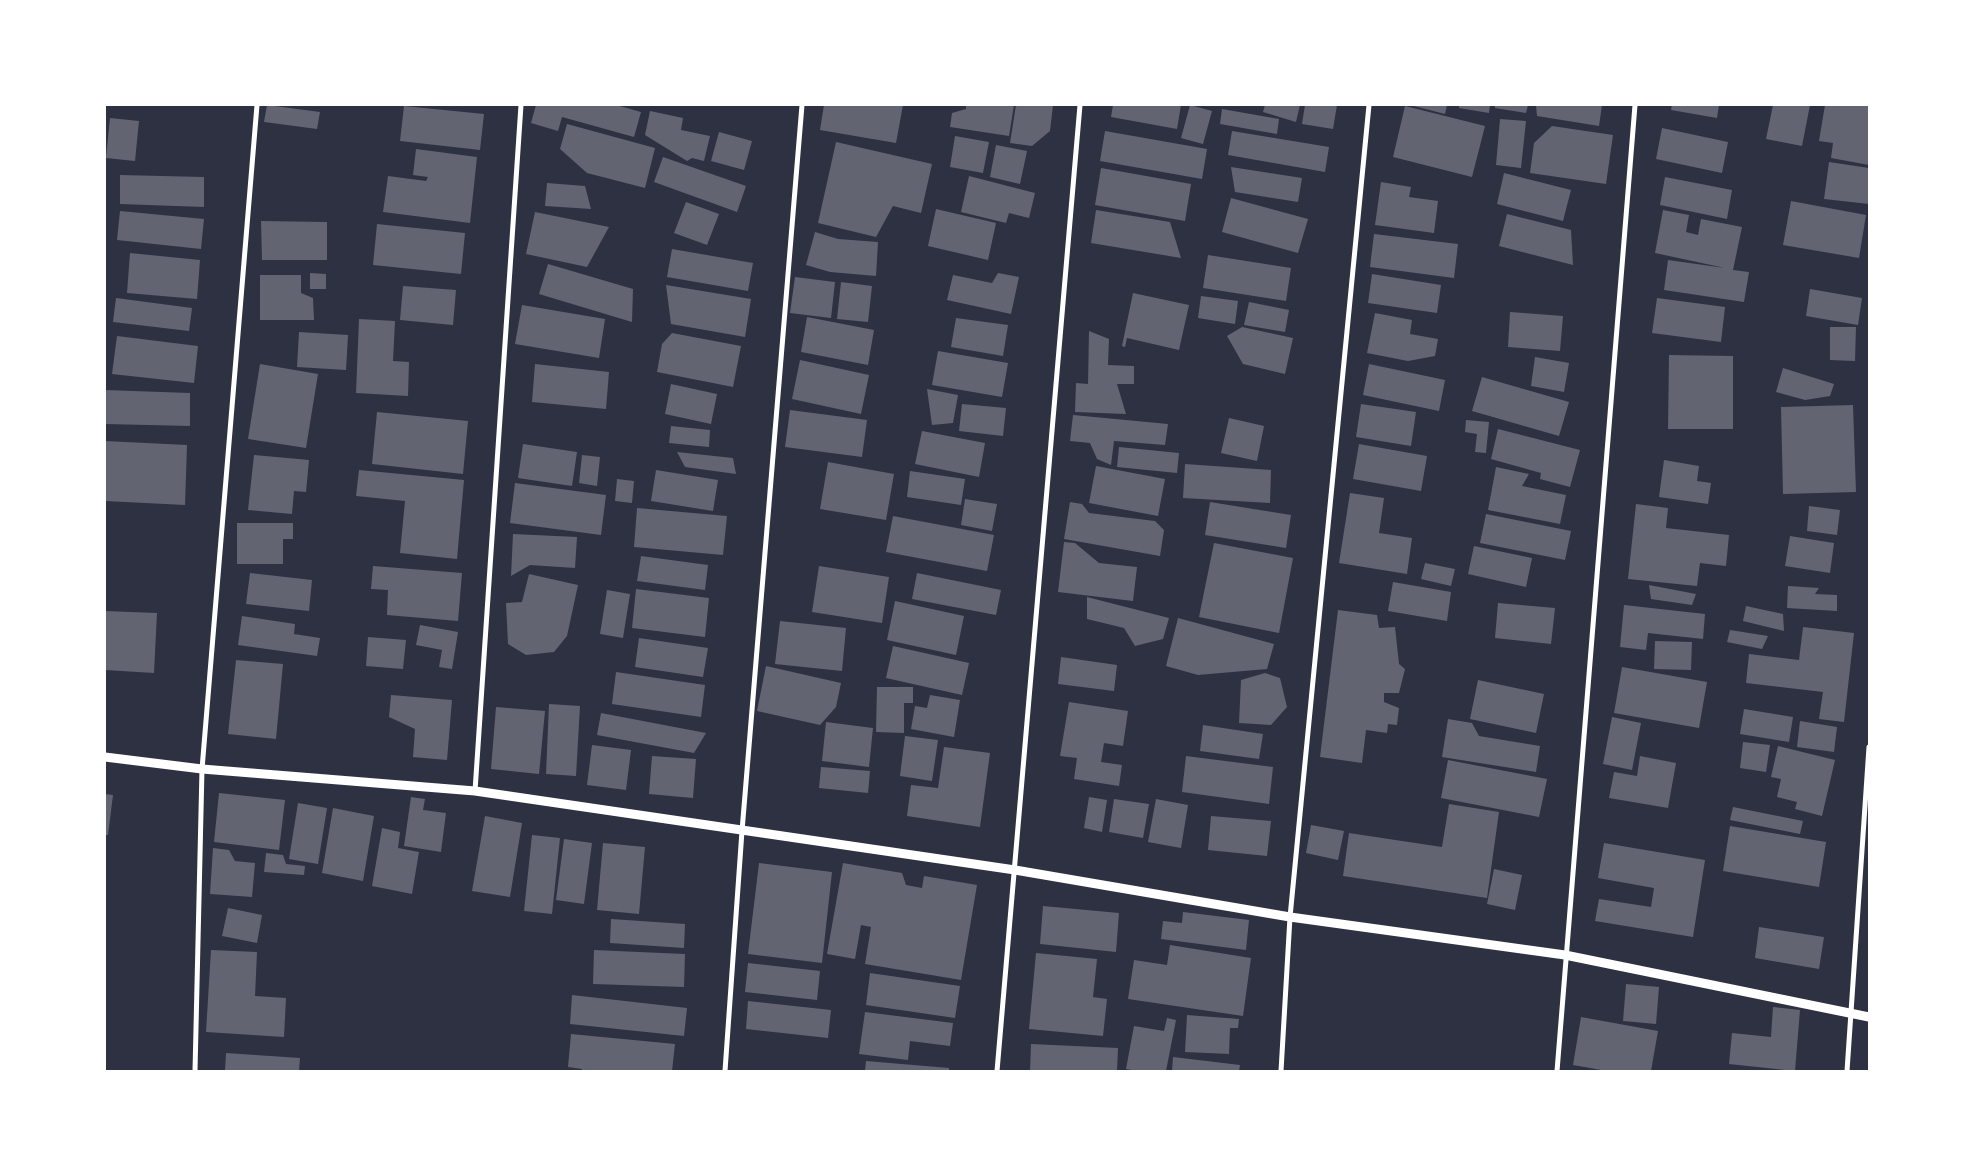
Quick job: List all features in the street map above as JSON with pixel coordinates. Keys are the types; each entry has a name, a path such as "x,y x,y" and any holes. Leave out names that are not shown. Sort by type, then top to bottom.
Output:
{"street":[{"path":"195,1071 202,770 257,105"},
{"path":"475,791 521,105"},
{"path":"725,1071 742,830 802,105"},
{"path":"996,1071 1015,870 1080,105"},
{"path":"1281,1071 1290,917 1369,105"},
{"path":"1557,1071 1635,105"},
{"path":"1847,1071 1869,747"},
{"path":"105,757 202,770 475,791 1015,870 1290,917 1566,955 1851,1014 1869,1016"}],"building":[{"path":"267,105 320,112 317,129 264,122"},
{"path":"536,105 616,105 641,112 634,137 562,117 558,131 531,123"},
{"path":"824,105 903,105 896,143 820,130"},
{"path":"966,105 1014,105 1009,136 950,127 952,113 966,109"},
{"path":"1016,105 1053,105 1050,131 1032,146 1010,143"},
{"path":"1113,105 1181,105 1177,129 1111,117"},
{"path":"1190,105 1212,111 1203,144 1181,138"},
{"path":"1265,105 1300,105 1296,122 1263,112"},
{"path":"1305,105 1337,105 1333,129 1302,124"},
{"path":"1410,105 1447,105 1445,114"},
{"path":"1459,105 1490,105 1489,113 1459,108"},
{"path":"1495,105 1528,105 1526,113 1495,108"},
{"path":"1536,105 1602,105 1599,126 1537,116"},
{"path":"1672,105 1719,105 1717,118 1671,110"},
{"path":"1773,105 1810,105 1802,146 1766,139"},
{"path":"1825,105 1869,105 1869,165 1831,158 1833,143 1819,141"},
{"path":"404,106 484,114 480,150 400,141"},
{"path":"1405,106 1485,126 1472,177 1393,157"},
{"path":"1222,109 1279,119 1277,134 1220,124"},
{"path":"650,111 683,118 681,130 710,136 704,161 692,158 687,161 645,135"},
{"path":"110,118 139,121 135,161 106,158"},
{"path":"1500,119 1526,121 1521,168 1496,165"},
{"path":"567,124 655,148 645,188 587,173 560,149"},
{"path":"1552,126 1613,135 1606,184 1530,173 1534,143"},
{"path":"1662,128 1728,142 1722,173 1656,159"},
{"path":"1105,131 1207,149 1202,179 1100,161"},
{"path":"1232,131 1329,147 1325,172 1228,155"},
{"path":"719,132 752,141 744,170 711,161"},
{"path":"955,136 989,142 983,173 950,167"},
{"path":"836,142 932,164 921,213 893,206 876,237 818,223"},
{"path":"996,145 1027,151 1020,184 990,177"},
{"path":"416,149 477,157 470,223 383,212 388,176 426,181 428,177 413,175"},
{"path":"663,157 746,186 737,212 654,182"},
{"path":"1829,162 1869,168 1869,204 1824,199"},
{"path":"1231,167 1302,178 1298,202 1235,192"},
{"path":"1101,168 1191,184 1185,221 1095,205"},
{"path":"1504,173 1571,190 1563,221 1497,204"},
{"path":"120,175 204,177 204,207 120,204"},
{"path":"969,176 1035,193 1029,218 1009,213 1006,223 961,212"},
{"path":"1665,177 1732,190 1727,219 1660,205"},
{"path":"1381,182 1411,187 1409,197 1438,201 1434,233 1375,225"},
{"path":"547,183 585,186 591,209 545,206"},
{"path":"1231,198 1308,219 1298,253 1222,232"},
{"path":"1791,201 1866,215 1859,258 1783,245"},
{"path":"686,202 719,214 707,245 674,233"},
{"path":"936,209 996,223 988,260 928,246"},
{"path":"1096,210 1170,222 1181,258 1091,243"},
{"path":"1663,210 1689,215 1686,232 1698,235 1701,219 1742,227 1733,270 1749,272 1744,302 1664,290 1668,260 1725,268 1655,253"},
{"path":"120,211 204,219 201,249 117,240"},
{"path":"535,212 609,227 587,267 526,254"},
{"path":"1507,214 1571,230 1573,265 1499,246"},
{"path":"261,221 327,222 327,260 262,260"},
{"path":"377,224 465,233 461,274 373,265"},
{"path":"815,232 838,239 878,242 876,276 830,272 806,265"},
{"path":"1374,234 1458,244 1454,278 1370,267"},
{"path":"672,249 753,263 748,291 667,277"},
{"path":"130,253 200,260 197,299 127,293"},
{"path":"1208,255 1291,268 1286,301 1203,288"},
{"path":"548,264 633,289 632,322 539,294"},
{"path":"310,273 326,274 326,289 310,289"},
{"path":"998,273 1019,277 1011,314 947,300 953,275 992,283"},
{"path":"1372,274 1441,285 1437,313 1368,303"},
{"path":"260,275 301,275 301,293 313,298 314,320 260,320"},
{"path":"795,277 835,282 831,318 790,313"},
{"path":"841,282 872,286 868,322 837,319"},
{"path":"666,285 751,299 745,337 671,324"},
{"path":"403,286 456,290 453,325 400,320"},
{"path":"1810,289 1862,298 1858,325 1806,316"},
{"path":"1133,293 1189,305 1179,350 1127,338 1125,347 1122,346"},
{"path":"1201,296 1238,301 1235,324 1198,318"},
{"path":"116,298 192,308 189,331 113,322"},
{"path":"1657,298 1725,307 1721,342 1652,333"},
{"path":"1249,302 1289,310 1285,332 1244,325"},
{"path":"522,305 605,319 599,358 515,344"},
{"path":"1510,312 1563,316 1560,351 1508,347"},
{"path":"1375,313 1412,320 1410,334 1438,339 1435,356 1408,361 1367,353"},
{"path":"807,317 874,330 868,365 801,352"},
{"path":"956,318 1008,325 1003,356 951,347"},
{"path":"359,319 395,321 393,361 409,362 408,396 356,393"},
{"path":"1242,327 1293,338 1285,374 1243,364 1227,336"},
{"path":"1830,327 1856,327 1855,361 1830,360"},
{"path":"1089,331 1109,339 1108,365 1134,366 1134,384 1117,384 1126,414 1075,412 1076,383 1088,384"},
{"path":"299,332 348,335 346,370 297,367"},
{"path":"672,333 741,346 733,387 657,372 662,344"},
{"path":"117,336 198,346 194,383 112,374"},
{"path":"938,351 1008,363 1002,397 932,385"},
{"path":"1669,355 1733,356 1733,429 1668,429"},
{"path":"1535,357 1569,363 1564,392 1531,386"},
{"path":"800,360 869,375 861,414 792,399"},
{"path":"260,364 318,374 306,448 248,439"},
{"path":"535,364 609,372 606,409 532,402"},
{"path":"1369,364 1445,380 1439,411 1363,395"},
{"path":"1783,368 1834,384 1830,396 1805,400 1776,392"},
{"path":"1482,377 1569,402 1559,436 1472,411"},
{"path":"671,384 717,394 711,424 665,414"},
{"path":"927,389 958,395 953,423 932,425"},
{"path":"105,390 190,393 190,426 105,424"},
{"path":"962,404 1006,408 1003,436 959,431"},
{"path":"1361,404 1416,412 1411,446 1356,437"},
{"path":"1853,405 1856,492 1783,494 1781,407"},
{"path":"790,410 867,420 862,457 785,447"},
{"path":"377,412 468,421 463,474 372,464"},
{"path":"1073,415 1168,424 1165,445 1114,441 1111,465 1097,459 1090,443 1070,441"},
{"path":"1229,418 1264,426 1257,461 1221,453"},
{"path":"1466,420 1489,422 1486,453 1475,452 1477,434 1465,432"},
{"path":"671,426 710,430 709,447 669,443"},
{"path":"1498,429 1580,450 1570,487 1540,479 1541,473 1491,459"},
{"path":"922,431 985,443 979,477 915,464"},
{"path":"105,441 187,445 185,505 105,501"},
{"path":"523,444 577,452 572,486 518,478"},
{"path":"1359,444 1427,456 1421,491 1353,479"},
{"path":"1119,447 1179,453 1177,473 1117,467"},
{"path":"677,452 733,458 736,474 685,467"},
{"path":"254,455 309,460 306,492 294,491 292,514 248,510"},
{"path":"582,455 600,457 597,486 579,483"},
{"path":"1664,460 1699,466 1697,481 1711,483 1708,504 1659,497"},
{"path":"828,462 894,474 886,520 820,509"},
{"path":"1185,464 1271,470 1270,503 1183,498"},
{"path":"1096,466 1165,479 1158,516 1089,503"},
{"path":"1496,467 1529,474 1522,486 1566,495 1560,524 1488,510"},
{"path":"359,470 464,480 457,559 400,553 405,501 356,496"},
{"path":"656,470 718,480 713,511 651,501"},
{"path":"910,471 965,479 961,505 907,497"},
{"path":"617,479 634,481 632,503 615,501"},
{"path":"515,483 606,495 601,535 510,523"},
{"path":"1350,493 1384,498 1379,533 1412,538 1407,574 1339,563"},
{"path":"965,499 997,504 992,531 961,525"},
{"path":"1070,502 1082,504 1089,513 1155,521 1164,530 1160,556 1064,539"},
{"path":"1210,502 1291,515 1286,548 1205,535"},
{"path":"1636,504 1668,508 1666,528 1729,535 1726,566 1700,563 1697,586 1628,579"},
{"path":"1809,506 1840,510 1837,535 1807,531"},
{"path":"637,508 727,516 723,555 634,547"},
{"path":"1486,514 1571,531 1565,560 1480,543"},
{"path":"893,516 994,535 987,571 886,552"},
{"path":"237,523 293,523 293,539 283,539 283,564 237,564"},
{"path":"513,534 577,537 575,568 530,565 511,576"},
{"path":"1790,536 1834,543 1830,573 1785,566"},
{"path":"1064,542 1075,543 1099,563 1137,567 1133,601 1058,592"},
{"path":"1214,543 1293,558 1279,633 1199,617"},
{"path":"1474,546 1532,558 1526,587 1468,574"},
{"path":"641,556 708,565 705,590 637,581"},
{"path":"1425,563 1455,569 1451,586 1421,579"},
{"path":"373,566 462,573 458,621 387,615 388,590 371,589"},
{"path":"819,566 889,577 882,623 812,612"},
{"path":"250,573 312,580 309,611 246,604"},
{"path":"917,573 1001,590 996,615 912,599"},
{"path":"529,574 578,585 567,636 554,652 526,655 508,644 506,603 522,602"},
{"path":"1393,582 1451,592 1447,621 1388,611"},
{"path":"1649,585 1696,594 1692,605 1651,599"},
{"path":"1788,586 1819,588 1815,594 1837,595 1837,611 1787,608"},
{"path":"636,589 709,598 705,637 632,628"},
{"path":"607,590 630,594 623,638 600,634"},
{"path":"1087,597 1169,618 1163,639 1135,646 1124,628 1087,619"},
{"path":"895,601 964,616 956,655 887,640"},
{"path":"1498,603 1555,608 1551,644 1495,638"},
{"path":"1624,605 1705,614 1703,639 1648,633 1646,650 1620,647"},
{"path":"1746,606 1783,614 1784,631 1743,621"},
{"path":"1338,610 1377,615 1379,628 1395,627 1399,664 1405,669 1399,693 1384,693 1384,702 1399,708 1397,725 1388,724 1387,733 1366,730 1362,763 1320,757"},
{"path":"105,611 157,613 154,673 105,670"},
{"path":"242,616 295,624 294,634 320,638 317,656 238,645"},
{"path":"1178,618 1274,644 1267,669 1198,675 1166,666"},
{"path":"780,621 846,628 842,671 775,664"},
{"path":"420,625 458,632 452,669 439,667 442,650 416,645"},
{"path":"1803,627 1854,633 1844,722 1819,719 1823,692 1746,683 1749,654 1799,660"},
{"path":"1730,630 1768,636 1762,649 1727,642"},
{"path":"368,637 406,640 403,669 366,666"},
{"path":"639,638 708,648 703,677 635,667"},
{"path":"1655,641 1692,642 1691,670 1654,669"},
{"path":"893,646 969,663 962,695 886,678"},
{"path":"1061,657 1117,665 1114,691 1058,684"},
{"path":"236,660 283,664 276,739 228,734"},
{"path":"766,666 841,683 836,707 820,725 757,711"},
{"path":"1622,667 1707,682 1699,728 1614,713"},
{"path":"616,672 705,685 701,717 612,704"},
{"path":"1265,673 1280,678 1287,707 1271,725 1239,723 1241,680"},
{"path":"1478,680 1544,694 1536,733 1470,719"},
{"path":"877,687 913,687 913,703 904,703 904,733 876,732"},
{"path":"391,695 452,700 447,760 413,757 415,729 389,717"},
{"path":"930,695 960,700 954,737 911,729 915,706 927,708"},
{"path":"1069,702 1128,711 1123,746 1104,743 1101,762 1122,765 1119,786 1074,779 1077,758 1060,756"},
{"path":"549,704 580,706 576,776 546,774"},
{"path":"496,707 545,711 539,774 491,769"},
{"path":"1744,709 1793,717 1789,742 1740,734"},
{"path":"601,713 706,733 694,753 597,735"},
{"path":"1612,717 1641,723 1632,770 1603,764"},
{"path":"1448,719 1472,723 1479,736 1540,746 1536,772 1442,757"},
{"path":"1800,721 1837,727 1834,752 1797,747"},
{"path":"826,722 873,728 869,767 822,761"},
{"path":"1203,725 1263,734 1259,759 1200,751"},
{"path":"905,736 938,740 932,781 900,776"},
{"path":"1743,742 1770,745 1766,772 1740,768"},
{"path":"592,745 631,750 626,790 587,785"},
{"path":"1778,746 1835,760 1822,816 1795,809 1797,802 1777,797 1781,779 1771,777"},
{"path":"944,747 990,753 980,827 907,816 911,785 938,788"},
{"path":"652,756 696,759 693,798 649,794"},
{"path":"1186,756 1273,767 1269,804 1182,792"},
{"path":"1640,756 1676,763 1668,808 1609,798 1614,772 1637,776"},
{"path":"1448,760 1547,779 1539,817 1441,798"},
{"path":"821,767 870,771 868,793 819,788"},
{"path":"219,793 285,800 279,850 214,842"},
{"path":"105,794 113,795 108,835 105,835"},
{"path":"411,797 425,799 423,810 446,813 441,852 404,846"},
{"path":"1089,797 1107,800 1102,832 1084,828"},
{"path":"1114,799 1149,804 1143,838 1109,832"},
{"path":"1156,799 1188,805 1181,848 1148,842"},
{"path":"298,803 327,808 318,864 289,859"},
{"path":"1449,804 1499,812 1487,898 1343,876 1349,833 1442,847"},
{"path":"1733,807 1803,821 1800,834 1730,820"},
{"path":"333,808 374,816 363,881 322,873"},
{"path":"485,816 522,823 510,897 472,891"},
{"path":"1211,816 1271,821 1267,856 1208,850"},
{"path":"1311,825 1344,831 1338,860 1306,853"},
{"path":"1730,826 1826,842 1819,887 1723,871"},
{"path":"382,828 400,832 398,848 419,852 412,894 372,886"},
{"path":"532,835 560,838 552,914 524,911"},
{"path":"564,839 592,843 584,904 556,900"},
{"path":"603,843 645,847 639,914 597,910"},
{"path":"1604,843 1705,860 1693,937 1595,921 1599,899 1651,907 1654,888 1598,878"},
{"path":"213,848 229,850 235,861 255,863 252,897 210,894"},
{"path":"266,853 283,855 286,864 305,866 304,875 264,872"},
{"path":"759,863 832,872 822,963 748,954"},
{"path":"843,863 902,873 906,885 922,888 924,876 977,885 961,980 865,964 871,927 861,925 855,959 827,954"},
{"path":"1494,869 1522,875 1515,910 1487,904"},
{"path":"1043,906 1119,913 1116,952 1040,944"},
{"path":"228,908 262,915 257,943 222,936"},
{"path":"1183,912 1249,920 1246,950 1161,939 1163,921 1182,923"},
{"path":"611,919 685,924 684,948 610,943"},
{"path":"1759,927 1824,937 1819,969 1755,958"},
{"path":"1170,945 1251,958 1243,1016 1128,999 1134,960 1167,965"},
{"path":"211,950 257,952 255,996 286,998 284,1037 206,1032"},
{"path":"594,950 685,954 684,987 593,984"},
{"path":"1036,953 1097,959 1093,997 1107,999 1103,1036 1029,1029"},
{"path":"748,963 820,971 817,1000 745,992"},
{"path":"870,973 960,986 955,1018 866,1005"},
{"path":"1626,984 1659,987 1656,1024 1623,1021"},
{"path":"572,995 687,1008 684,1036 570,1024"},
{"path":"748,1001 831,1010 828,1038 746,1029"},
{"path":"1773,1007 1800,1010 1795,1071 1729,1064 1732,1033 1771,1037"},
{"path":"865,1012 953,1023 950,1046 910,1041 908,1060 859,1054"},
{"path":"1187,1015 1239,1019 1238,1028 1230,1028 1229,1054 1185,1052"},
{"path":"1581,1017 1658,1031 1651,1071 1607,1071 1573,1065"},
{"path":"1167,1018 1176,1020 1166,1071 1126,1069 1134,1026 1164,1031"},
{"path":"571,1034 675,1044 672,1071 581,1071 582,1069 568,1067"},
{"path":"1031,1044 1118,1048 1117,1071 1030,1071"},
{"path":"226,1053 300,1058 299,1071 225,1071"},
{"path":"1173,1057 1240,1065 1239,1071 1172,1071"},
{"path":"866,1061 949,1068 949,1071 865,1071"}]}
